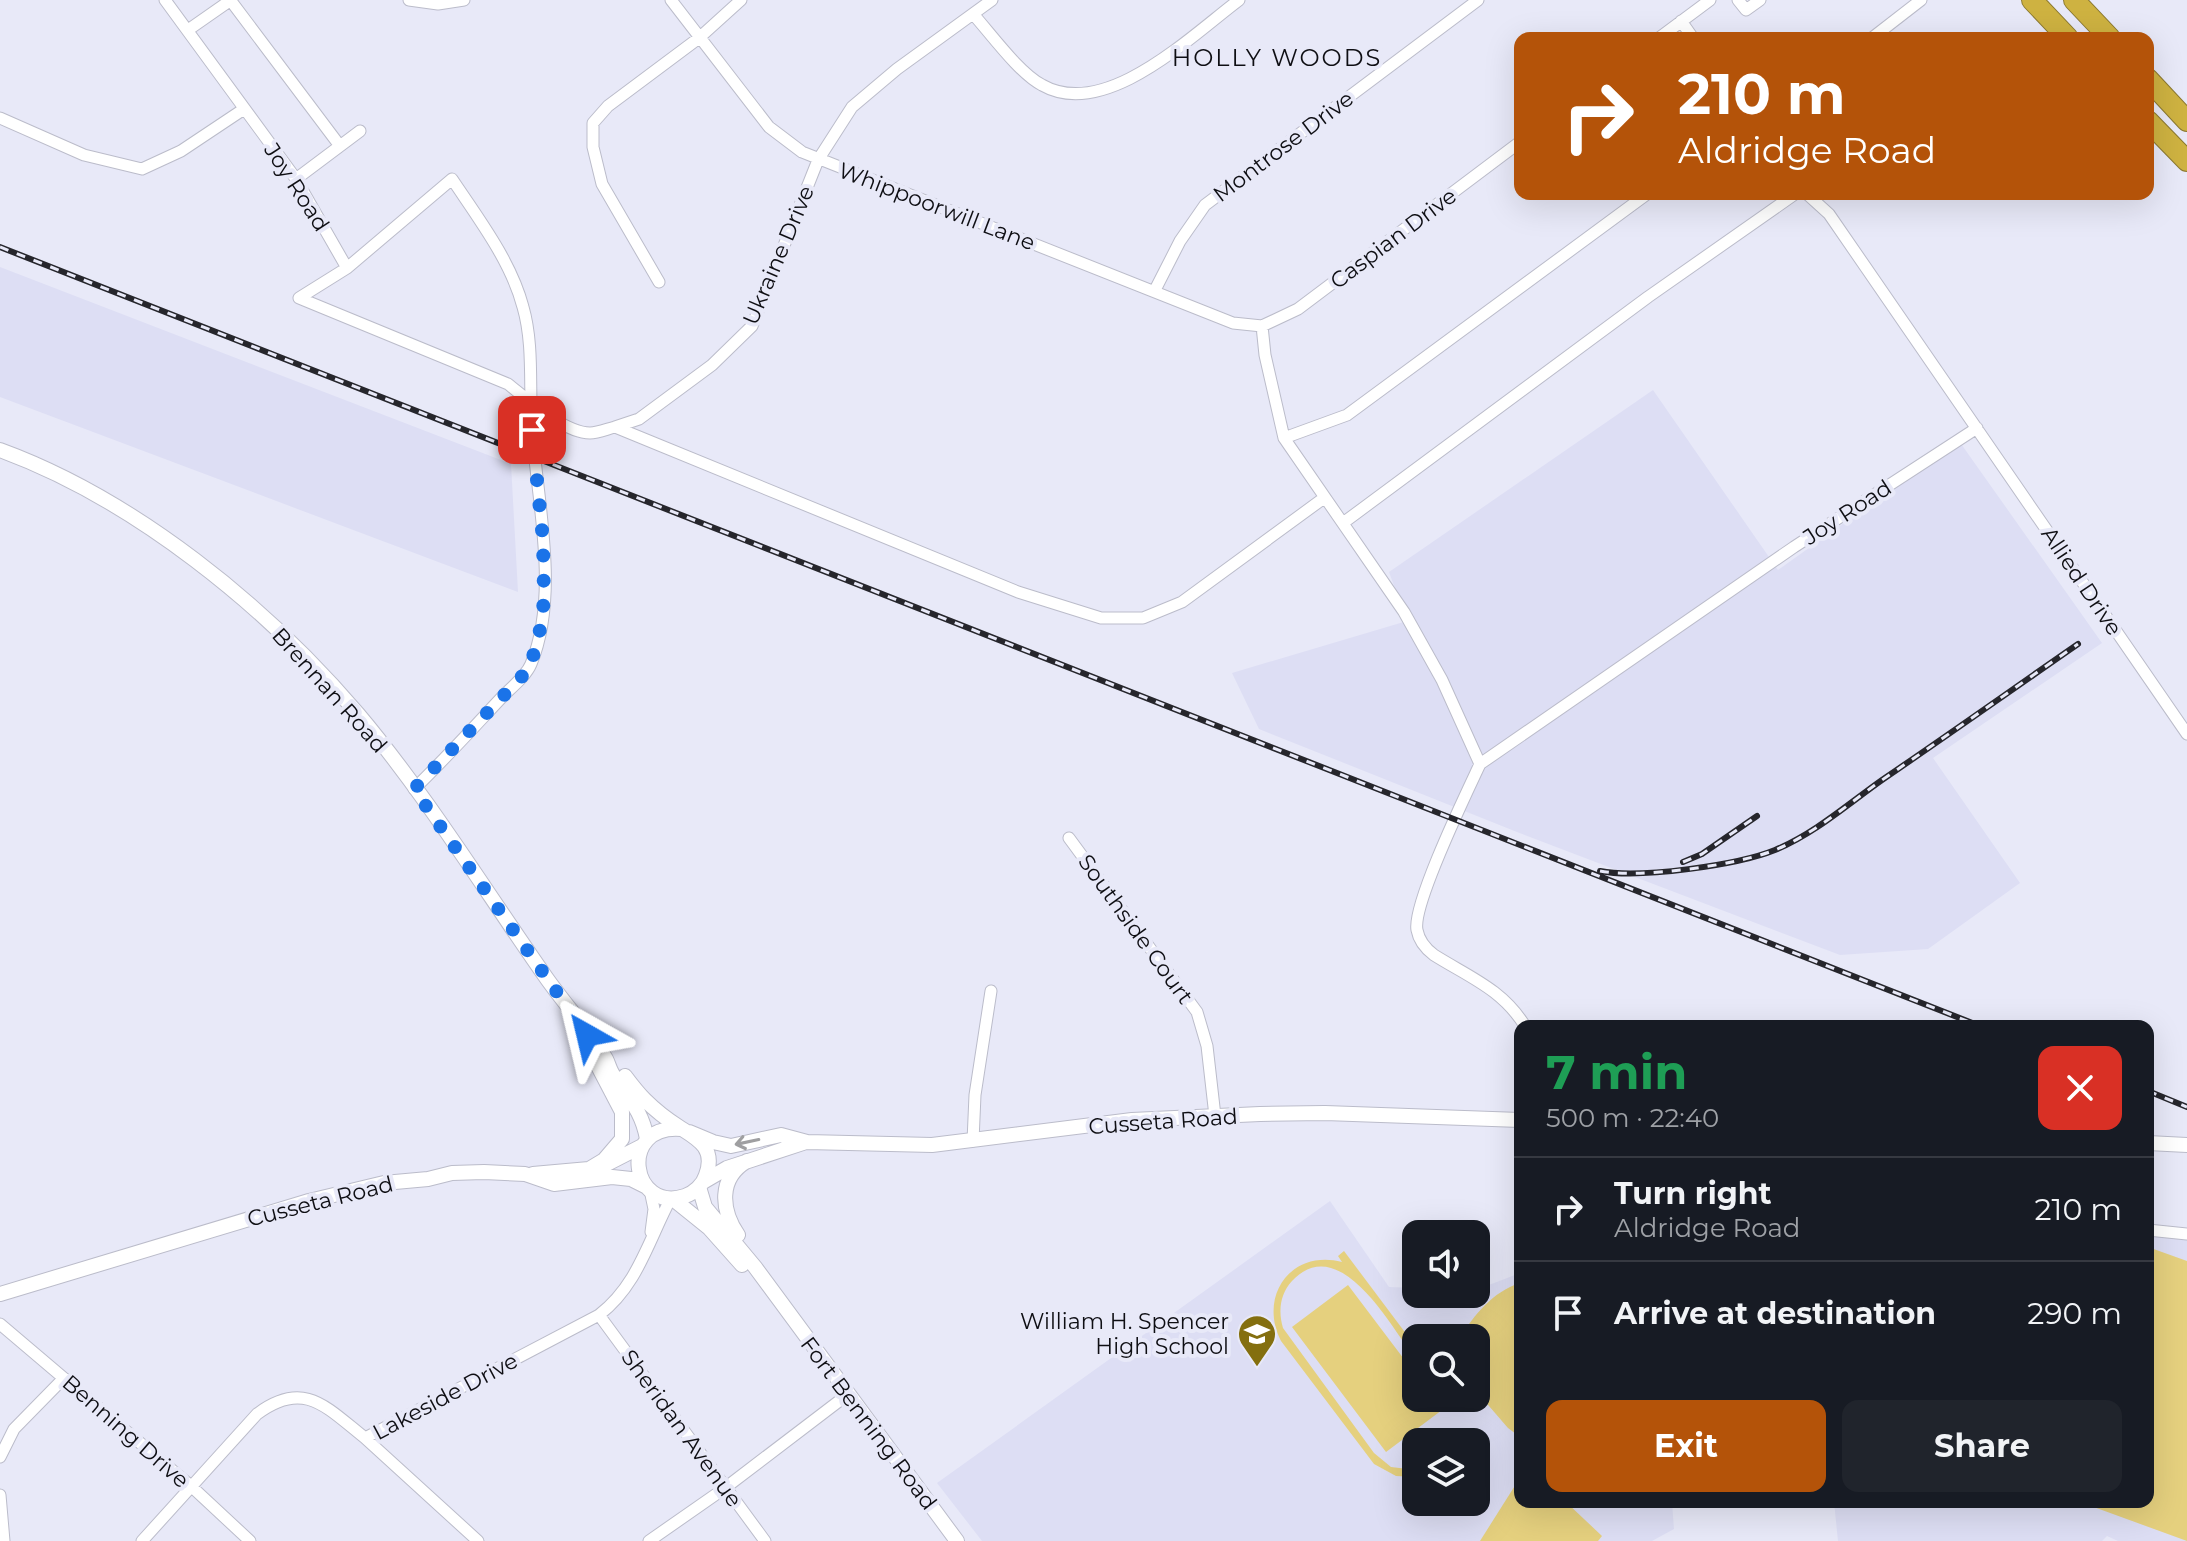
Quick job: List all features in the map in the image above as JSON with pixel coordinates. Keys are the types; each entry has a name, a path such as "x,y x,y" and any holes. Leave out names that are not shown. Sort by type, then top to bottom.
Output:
{"highway":[{"path":"2032,0 2062,32"},
{"path":"2074,0 2104,32"},
{"path":"2154,85 2187,121"},
{"path":"2154,127 2187,161"}],"street":[{"name":"Joy Road","path":"165,0 296,179 347,268"},
{"path":"188,30 231,0 340,146"},
{"path":"409,0 438,4 464,0"},
{"name":"Whippoorwill Lane","path":"671,0 769,127 818,160 1233,323 1262,326"},
{"path":"659,282 602,184 593,147 593,123 608,106 699,38 741,0"},
{"name":"Ukraine Drive","path":"615,427 639,419 712,365 752,326 818,160 852,107 897,69 992,0"},
{"path":"973,14 1012,59 1041,85 1076,96 1113,88 1133,78 1239,0"},
{"name":"Montrose Drive","path":"1155,290 1180,241 1205,205 1478,0"},
{"path":"1667,32 1710,0"},
{"path":"1738,0 1746,10 1760,0"},
{"path":"1880,32 1921,0"},
{"path":"1681,21 1689,32"},
{"path":"0,118 84,155 142,169 181,151 244,109"},
{"path":"296,179 360,131"},
{"name":"Caspian Drive","path":"1262,326 1298,309 1514,147"},
{"path":"414,789 530,668 542,622 544,597 543,540 530,402 531,376 523,306 504,262 452,179 347,268 299,298 508,384 530,402 565,425 588,433 615,427 1018,592 1101,618 1143,618 1182,602 1324,498"},
{"path":"1284,438 1347,415 1639,200"},
{"path":"1343,523 1648,297 1786,200"},
{"path":"1814,200 1829,214 1977,428"},
{"path":"1262,326 1265,355 1284,438 1404,612 1442,680 1480,764"},
{"name":"Joy Road","path":"1521,1020 1506,1000 1485,983 1432,953 1422,944 1417,931 1416,920 1424,895 1454,818 1480,764 1794,547 1977,428"},
{"name":"Allied Drive","path":"1977,428 2187,734"},
{"name":"Brennan Road","path":"0,450 74,481 128,513 206,568 271,625 358,714 606,1059 611,1072 644,1121 645,1143"},
{"name":"Southside Court","path":"1069,838 1197,1012 1206,1037 1215,1116"},
{"path":"973,1141 975,1095 991,991"},
{"path":"569,1011 624,1120 619,1146 589,1169"},
{"name":"Brennan Road","path":"606,1059 615,1064 645,1100 685,1130"},
{"name":"Cusseta Road","path":"685,1130 731,1146 781,1135 807,1142 932,1145 1132,1120 1215,1116 1325,1113 1514,1120"},
{"path":"525,1174 589,1169 614,1162 663,1129 685,1130 706,1150 708,1166 701,1185 691,1193 672,1198 648,1188 642,1180 638,1163 645,1143"},
{"name":"Cusseta Road","path":"701,1185 727,1168 807,1142"},
{"path":"2154,1143 2187,1145"},
{"path":"747,1161 733,1172 724,1198 729,1222 755,1267"},
{"name":"Cusseta Road","path":"0,1294 368,1186 452,1173 525,1174 554,1184 612,1177 631,1179 648,1188"},
{"name":"Fort Benning Road","path":"701,1185 705,1207 755,1267 957,1541"},
{"name":"Lakeside Drive","path":"142,1541 257,1414 276,1400 301,1396 330,1411 365,1438 599,1315 629,1286 645,1259 654,1209 648,1188"},
{"name":"Fort Benning Road","path":"672,1198 709,1228 769,1296 781,1304"},
{"name":"Lakeside Drive","path":"650,1240 672,1198"},
{"path":"2154,1231 2187,1234"},
{"name":"Sheridan Avenue","path":"599,1315 765,1541"},
{"name":"Benning Drive","path":"0,1324 192,1487 250,1541"},
{"path":"0,1457 14,1429 64,1378"},
{"path":"649,1541 725,1488 847,1395"},
{"path":"365,1438 478,1541"},
{"path":"0,1495 4,1541"}],"shaded area":[{"path":"0,267 511,464 518,592 0,397"},
{"path":"1653,390 1778,570 1959,441 2102,643 1933,758 2020,883 1928,949 1840,955 1517,832 1259,729 1232,673 1407,621 1389,572"},
{"name":"William H. Spencer High School","path":"1330,1201 1389,1287 1402,1287 1402,1308 1490,1308 1490,1285 1514,1275 1514,1508 1672,1508 1674,1529 1652,1541 982,1541 937,1483"},
{"path":"2154,1227 2187,1240 2187,1541 2118,1541 2107,1536 2102,1541 1838,1541 1835,1508 2154,1508"},
{"path":"2154,1249 2187,1261 2187,1541 2096,1508 2154,1508"},
{"path":"1344,1251 1402,1328 1402,1340 1363,1289 1346,1275 1328,1267 1310,1268 1288,1286 1281,1303 1283,1328 1374,1453 1391,1467 1402,1468 1402,1476 1374,1464 1281,1341 1275,1324 1277,1293 1294,1269 1324,1260 1342,1262 1338,1256"},
{"path":"1348,1285 1402,1356 1402,1412 1439,1412 1418,1428 1402,1428 1402,1440 1386,1452 1292,1327"},
{"path":"1514,1285 1514,1432 1490,1407 1490,1324 1470,1324 1483,1308 1490,1308 1490,1301"},
{"path":"1514,1487 1514,1508 1572,1508 1602,1536 1598,1541 1480,1541"}],"railway":[{"path":"0,247 1965,1020"},
{"path":"1600,871 1663,872 1738,861 1775,850 1830,818 2078,644"},
{"path":"1683,862 1702,854 1757,816"},
{"path":"2154,1093 2187,1107"}],"place":[{"name":"William H. Spencer High School","path":"1257,1368"}],"district":[{"name":"HOLLY WOODS","path":"1277,58"}],"route":[{"path":"532,430 543,540 544,597 542,622 530,668 414,789 587,1035"}]}
